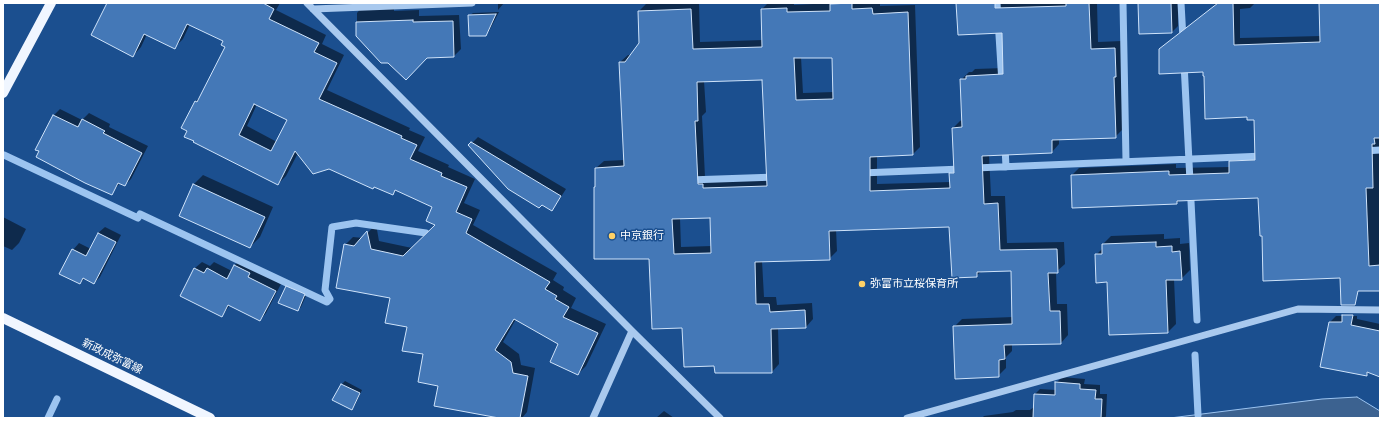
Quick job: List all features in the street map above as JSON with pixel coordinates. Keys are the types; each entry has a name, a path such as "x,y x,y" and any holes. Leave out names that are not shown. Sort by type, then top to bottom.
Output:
{"main road":[{"path":"3,93 51,3"},
{"name":"新政成弥富線","path":"3,318 210,418"}],"street":[{"path":"307,3 720,418"},
{"path":"313,9 472,3"},
{"path":"906,418 1298,310 1380,310"},
{"path":"593,418 632,331"}],"water":[{"path":"1357,397 1380,411 1380,418 1170,418 1322,399"}],"building":[{"path":"107,3 263,3 274,9 269,19 319,43 314,52 337,63 319,99 402,136 401,138 417,145 410,159 442,173 441,176 467,187 456,212 472,219 466,233 550,282 545,289 557,296 555,299 569,307 563,317 598,333 578,375 550,362 558,344 514,319 495,350 511,362 513,373 528,376 520,418 499,418 434,406 438,386 418,382 423,354 402,351 407,327 385,323 390,298 336,288 344,244 354,246 367,231 371,249 403,256 435,225 426,221 432,207 395,190 393,195 374,187 373,189 329,169 313,174 295,151 278,185 184,137 187,131 181,128 195,101 197,102 225,47 221,45 223,41 187,24 175,49 144,34 133,57 91,35","holes":["254,104 287,120 271,151 239,135"]},
{"path":"852,3 852,9 872,8 873,14 908,12 913,155 870,157 870,191 950,188 949,173 954,173 952,128 962,127 960,79 966,79 966,76 1003,74 1002,33 958,35 956,3 995,3 995,8 1066,6 1066,3 1089,3 1091,49 1115,48 1116,77 1114,77 1116,138 1052,140 1052,153 982,156 984,204 998,203 1000,250 1057,249 1058,273 1048,273 1050,311 1060,311 1061,344 1004,345 1005,359 999,360 999,377 955,379 953,326 1012,324 1011,271 977,272 977,277 952,278 949,227 829,231 830,260 755,262 756,304 769,304 770,312 805,310 806,328 771,329 772,373 715,373 714,366 684,367 682,328 652,329 649,259 594,259 595,168 624,166 619,62 625,62 639,43 638,11 691,9 693,49 762,47 761,9 787,8 787,12 830,11 830,4","holes":["794,58 832,58 833,99 796,100","762,80 767,186 703,188 703,184 698,184 695,121 698,121 697,82","710,218 711,253 674,254 672,219"]},
{"path":"1138,3 1171,3 1172,33 1139,34"},
{"path":"1218,3 1233,3 1234,45 1320,42 1319,3 1380,3 1380,138 1374,138 1375,144 1372,144 1373,188 1366,188 1369,266 1380,265 1380,291 1358,291 1355,305 1341,305 1340,278 1263,281 1262,236 1260,236 1258,198 1177,201 1177,204 1072,208 1071,175 1169,171 1169,175 1229,173 1229,161 1255,160 1254,120 1247,120 1247,117 1205,119 1203,72 1159,74 1159,49"},
{"path":"496,14 486,36 469,36 468,15"},
{"path":"413,20 413,22 453,21 454,57 427,58 406,80 388,63 381,63 356,36 356,22"},
{"path":"53,115 78,127 82,119 105,131 103,133 142,153 125,186 118,183 112,195 85,183 36,157 39,151 35,150"},
{"path":"471,142 561,196 552,211 542,205 539,208 508,189 468,145"},
{"path":"193,184 265,217 250,248 179,216"},
{"path":"98,233 116,242 94,284 83,278 80,284 59,274 72,249 86,256"},
{"path":"1156,242 1156,247 1172,246 1172,252 1180,251 1182,280 1166,280 1168,333 1109,335 1107,282 1096,283 1095,254 1102,254 1102,244"},
{"path":"234,265 250,273 248,277 276,291 260,321 228,305 222,317 180,296 194,268 204,273 207,268 227,279"},
{"path":"286,286 305,294 298,311 278,303"},
{"path":"1342,315 1353,315 1351,325 1380,331 1380,377 1367,372 1367,376 1320,367 1329,322 1342,322"},
{"path":"1055,382 1080,384 1080,389 1096,390 1095,399 1102,399 1101,418 1033,418 1034,394 1055,395"},
{"path":"341,384 360,393 352,410 332,400"}],"waterway":[{"path":"997,3 1002,83"},
{"path":"1123,3 1126,161"},
{"path":"1181,3 1183,39"},
{"path":"1184,63 1197,320"},
{"path":"1005,147 1006,167"},
{"path":"1364,151 1380,150"},
{"path":"4,155 138,218 140,214 327,302 330,299 325,290 332,227 356,223 426,233 432,239"},
{"path":"975,168 1264,156"},
{"path":"861,173 962,169"},
{"path":"689,180 776,177"},
{"path":"1195,355 1198,415"},
{"path":"48,418 57,399"}],"place":[{"name":"中京銀行","path":"612,236"},
{"name":"弥富市立桜保育所","path":"862,284"}]}
